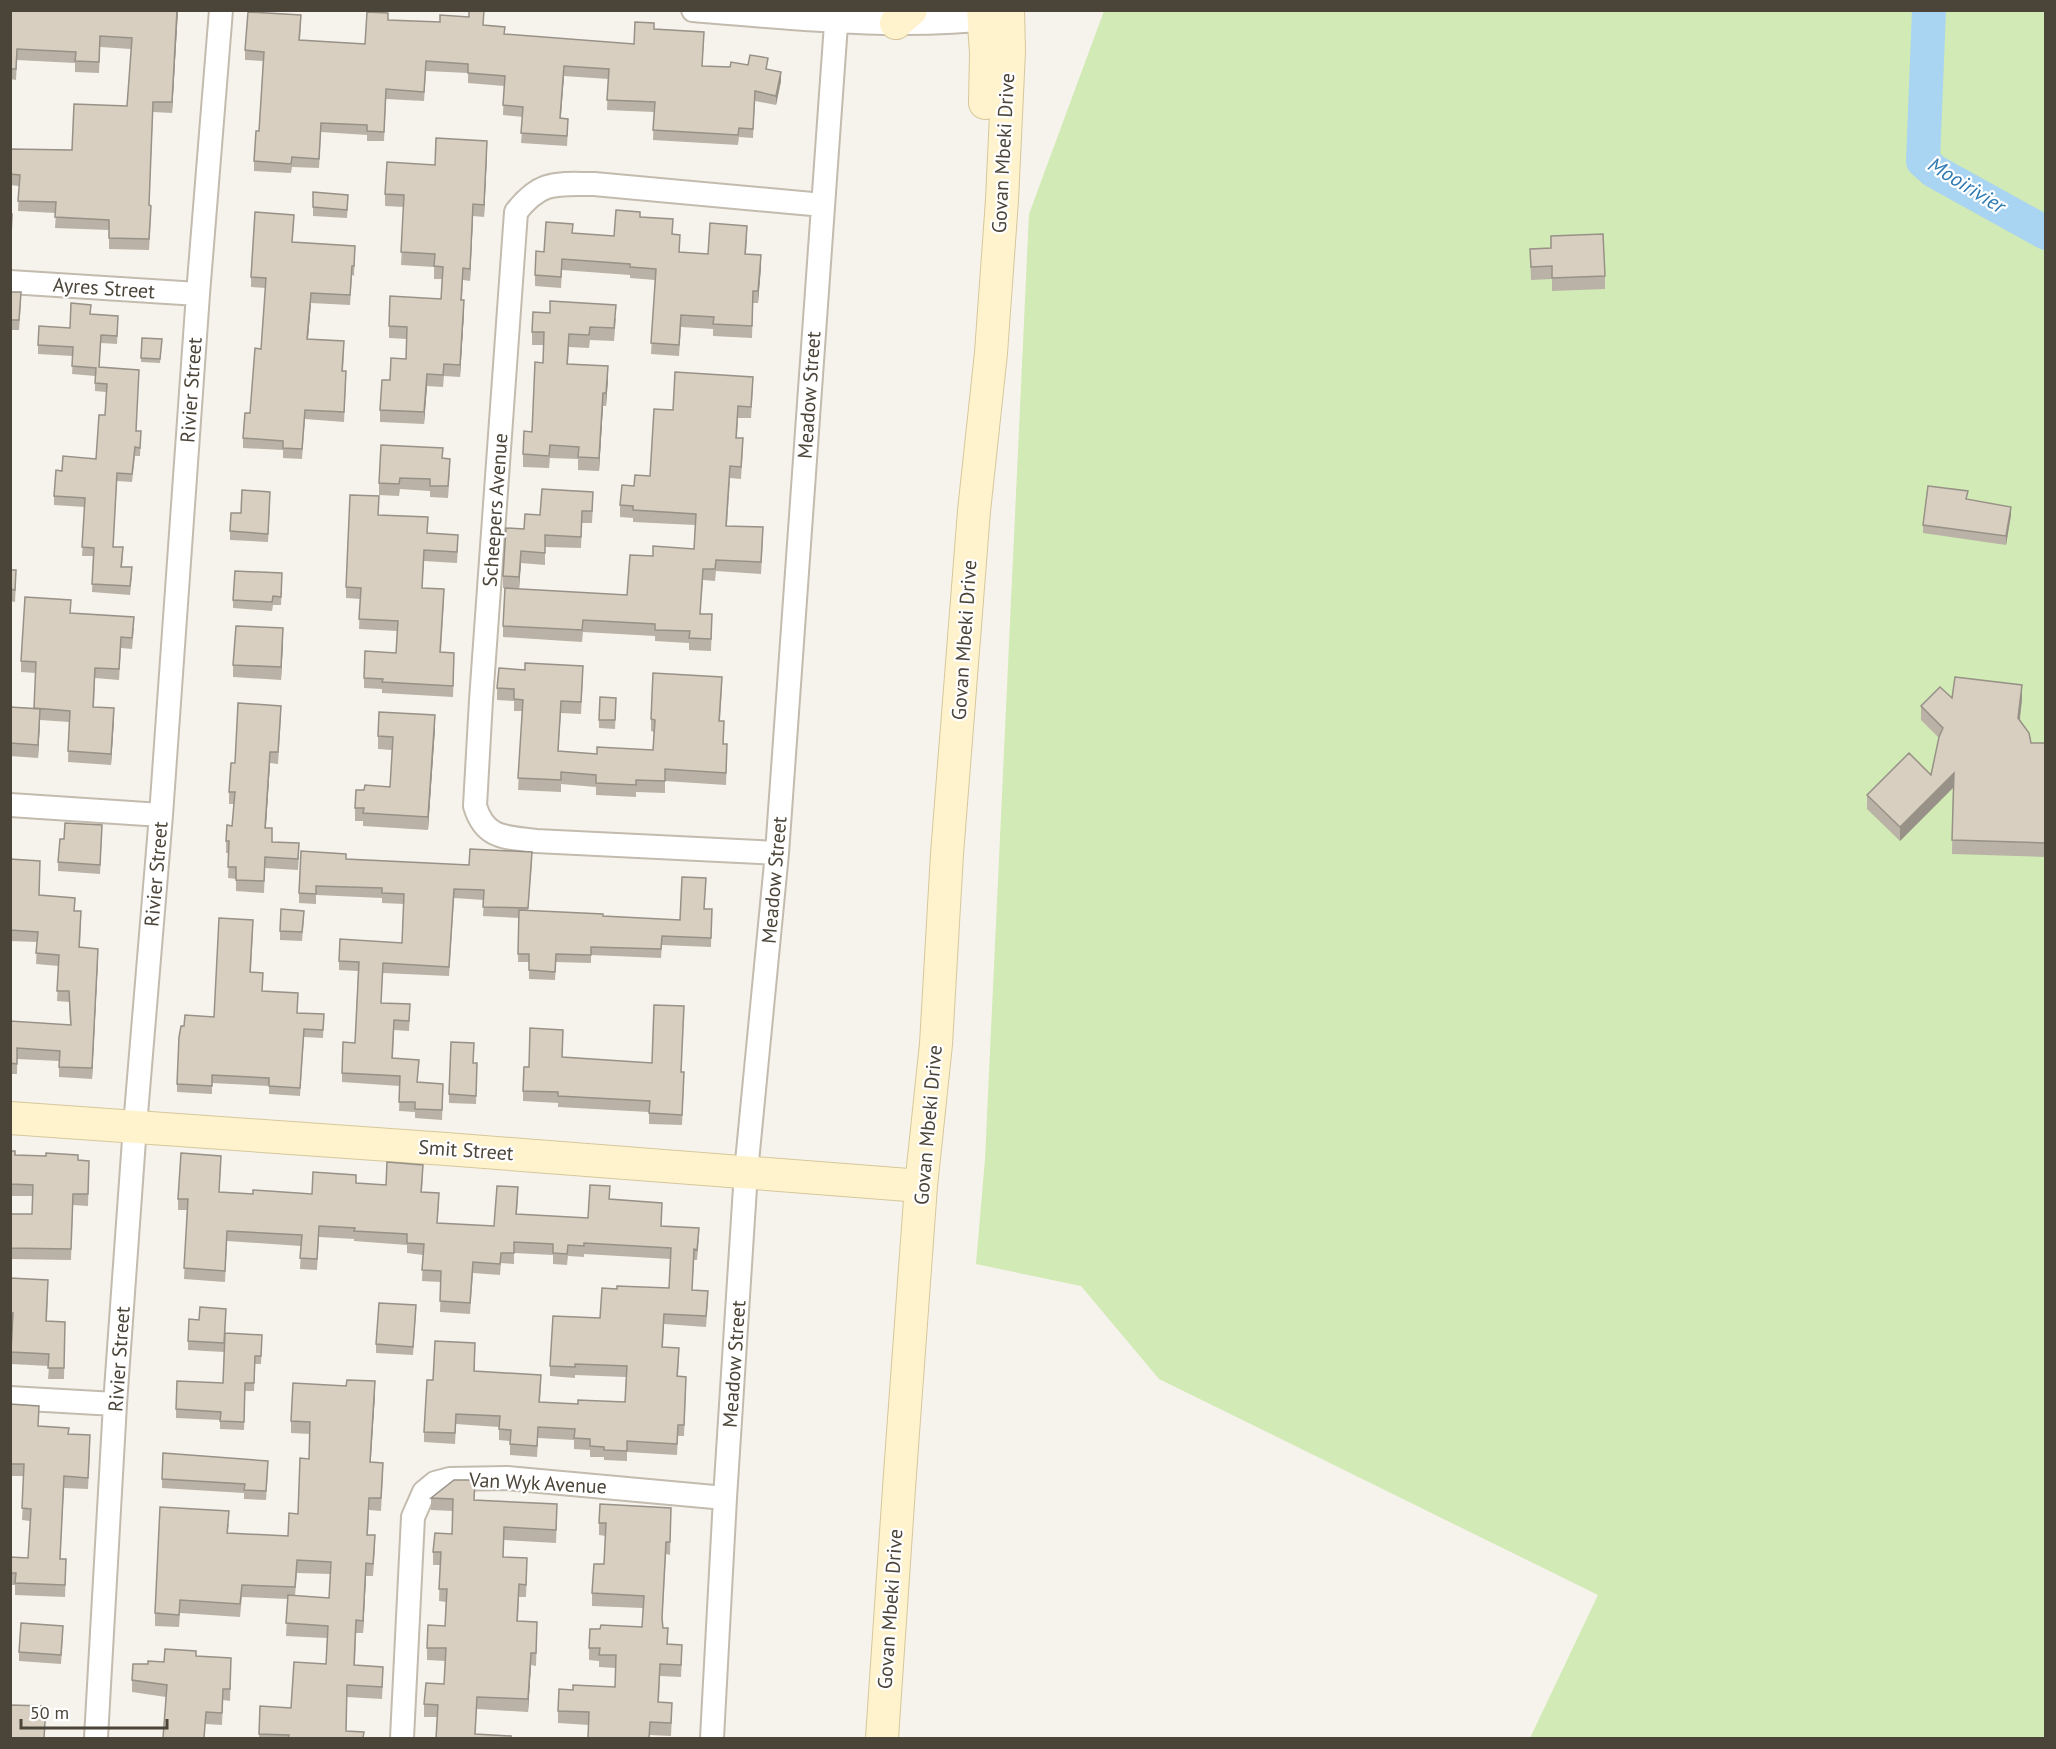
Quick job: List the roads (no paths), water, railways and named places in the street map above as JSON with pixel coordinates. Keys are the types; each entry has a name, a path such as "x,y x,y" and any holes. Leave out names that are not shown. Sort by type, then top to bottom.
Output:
{"main road":[{"name":"Govan Mbeki Drive","path":"882,1738 921,1186 936,1044 947,854 974,511 990,364 1002,200 1009,51 996,14"},
{"name":"Smit Street","path":"10,1118 921,1186"}],"street":[{"name":"Rivier Street","path":"96,1738 115,1404 135,1126 161,815 198,294 221,10"},
{"path":"693,10 904,17 996,14"},
{"name":"Meadow Street","path":"712,1738 746,1172 777,853 837,16"},
{"name":"Scheepers Avenue","path":"777,853 536,841 506,837 486,829 479,819 475,806 480,711 516,212 537,190 553,184 594,184 823,205"},
{"name":"Ayres Street","path":"10,282 198,294"},
{"path":"10,805 161,815"},
{"path":"10,1398 115,1404"},
{"name":"Van Wyk Avenue","path":"402,1738 413,1516 424,1492 435,1483 450,1479 507,1479 725,1498"}],"waterway":[{"name":"Mooirivier","path":"1929,10 1923,161 1934,171 2046,233"}]}
